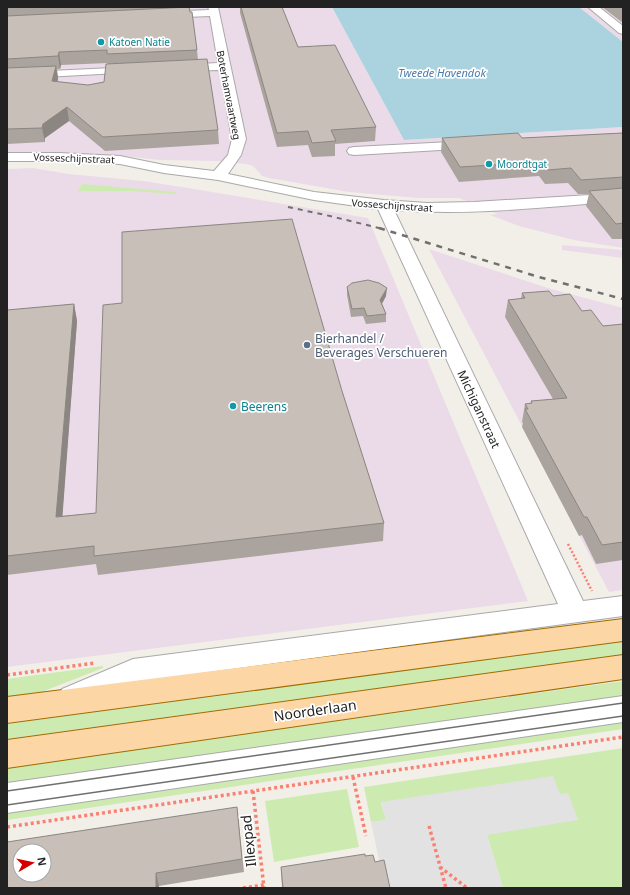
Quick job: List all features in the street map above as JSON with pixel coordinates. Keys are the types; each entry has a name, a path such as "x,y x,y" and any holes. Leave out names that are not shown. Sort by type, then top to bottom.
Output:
{"main road":[{"path":"7,710 623,630"},
{"name":"Noorderlaan","path":"7,754 623,667"}],"street":[{"path":"592,7 623,31"},
{"path":"150,16 214,10"},
{"name":"Boterhamvaartweg","path":"214,10 223,66 238,139 236,155 218,176"},
{"path":"169,68 223,66"},
{"path":"7,76 146,69"},
{"path":"7,147 62,144"},
{"path":"354,151 480,144"},
{"name":"Vosseschijnstraat","path":"7,158 31,157 120,160 164,169 218,176 314,196 384,205 422,208 466,207 623,197"},
{"name":"Vosseschijnstraat","path":"7,165 66,164 164,169"},
{"name":"Michiganstraat","path":"384,205 584,602"},
{"path":"63,702 133,671 584,602 623,606"},
{"path":"7,798 623,709"}],"path":[{"path":"567,542 584,602"},
{"path":"7,827 623,737"},
{"path":"353,776 366,836"},
{"name":"Illexpad","path":"253,791 264,886"},
{"path":"429,826 446,888"},
{"path":"440,866 467,888"},
{"path":"243,888 264,886"}],"shaded area":[{"path":"7,7 332,7 404,140 623,127 623,248 574,240 519,226 490,215 498,214 459,198 418,198 349,192 269,178 262,176 253,166 246,164 218,161 159,160 115,155 7,155"},
{"path":"579,7 623,7 623,42"},
{"path":"33,168 69,174 143,181 368,218 528,601 7,667 7,169"},
{"path":"562,245 623,250 623,258 562,250"},
{"path":"429,249 551,289 623,308 623,590 609,592"},
{"path":"553,776 560,794 568,793 578,820 487,835 503,888 385,888 371,822 386,820 381,802"}],"green space":[{"path":"82,184 177,192 175,194 132,191 78,191"},
{"path":"623,640 623,655 7,739 7,724"},
{"path":"103,666 103,668 39,693 7,697 7,679"},
{"path":"623,681 623,697 7,786 7,767"},
{"path":"623,721 623,729 7,820 7,812"},
{"path":"623,748 623,888 503,888 487,835 560,794 381,803 386,820 371,822 364,787"},
{"path":"347,789 359,847 274,862 265,801"}],"water":[{"name":"Tweede Havendok","path":"332,7 579,7 623,42 623,127 404,140"}],"building":[{"name":"Katoen Natie","path":"189,7 190,12 192,12 197,50 107,54 107,50 59,52 58,56 7,59 7,16"},
{"path":"241,7 282,7 298,47 335,45 376,127 331,130 336,141 312,143 308,131 277,133"},
{"path":"207,59 218,130 103,137 67,107 43,124 42,128 7,129 7,68 56,66 52,81 88,85 104,82 106,64"},
{"path":"518,133 522,138 623,133 623,177 581,180 571,168 548,170 541,162 460,167 442,138"},
{"path":"623,188 623,223 616,224 589,191"},
{"name":"Beerens","path":"292,219 342,391 384,523 94,556 94,546 7,556 7,310 74,304 56,517 96,513 103,305 122,303 122,232"},
{"path":"368,280 379,283 387,288 380,300 386,314 367,316 364,308 352,309 347,287 352,283"},
{"path":"549,291 553,296 570,294 582,311 591,310 603,326 623,324 623,542 602,545 587,517 584,517 525,409 528,409 525,404 532,403 531,401 567,398 508,300 525,298 522,293"},
{"path":"237,807 242,859 156,873 156,888 7,888 7,842"},
{"path":"365,854 365,856 373,855 375,862 384,860 390,888 283,888 281,867"}],"tram line":[{"path":"7,791 623,703"},
{"path":"7,805 623,716"}],"railway":[{"path":"288,207 379,228"},
{"path":"379,228 539,277 623,299"}],"place":[{"name":"Katoen Natie","path":"101,42"},
{"name":"Moordtgat","path":"489,164"},
{"name":"Bierhandel / Beverages Verschueren","path":"307,345"},
{"name":"Beerens","path":"233,406"}]}
